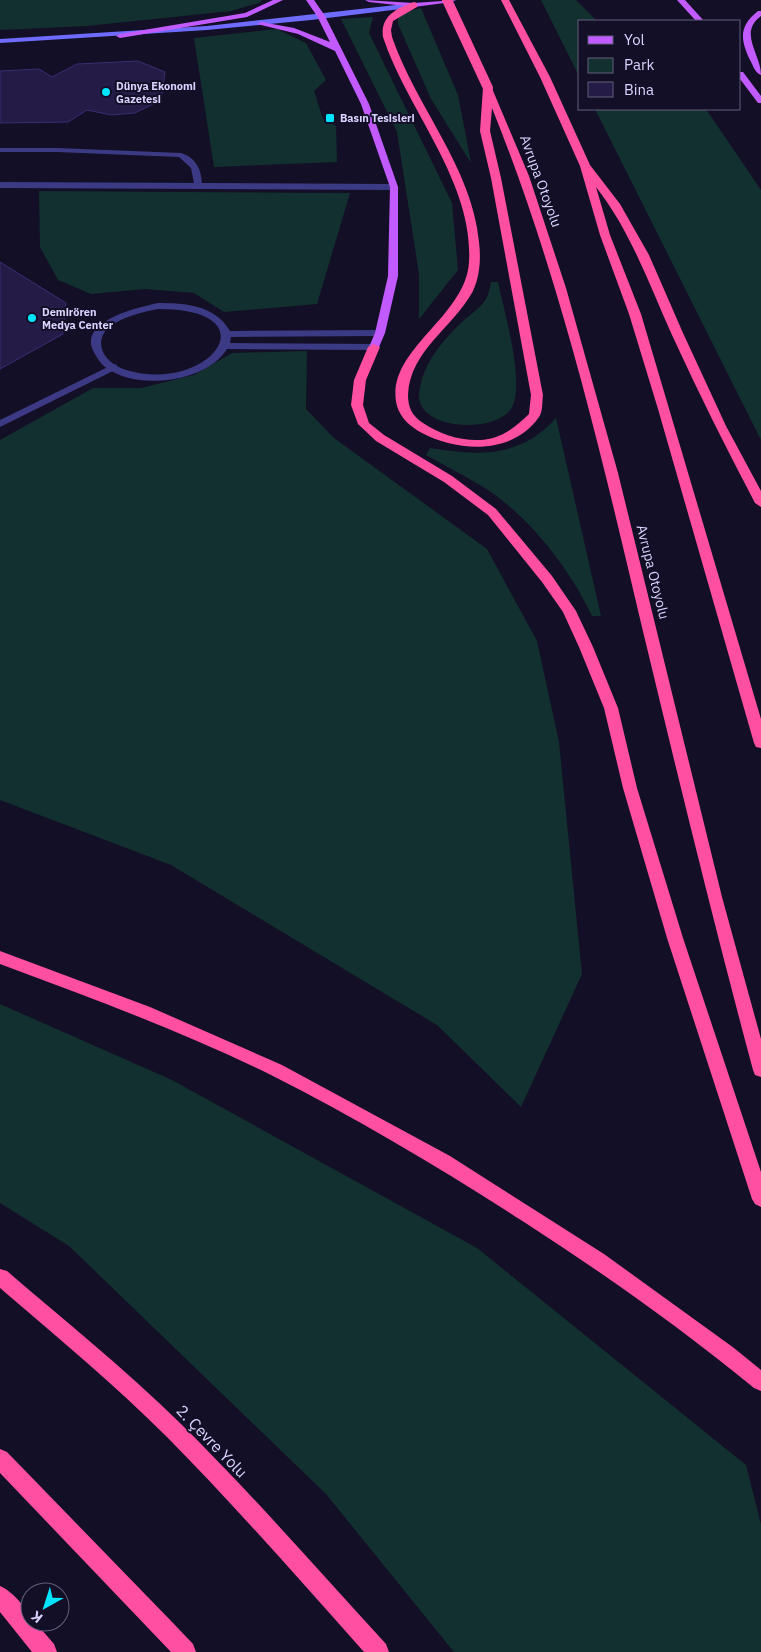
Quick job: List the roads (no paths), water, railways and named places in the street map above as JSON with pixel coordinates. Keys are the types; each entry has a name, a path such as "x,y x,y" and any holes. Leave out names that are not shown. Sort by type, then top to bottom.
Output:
{"highway":[{"name":"Avrupa Otoyolu","path":"447,0 488,88 524,176 561,288 612,473 714,897 761,1070"},
{"path":"505,0 545,77 585,166 605,235 635,314 761,743"},
{"path":"414,5 395,15 387,22 385,32 459,183 469,216 475,257 473,274 461,302 424,342 408,367 401,390 403,410 414,424 437,437 470,444 496,441 520,431 536,415 537,395 496,178 485,131 488,88"},
{"path":"585,166 615,204 644,255 677,334 716,417 761,504"},
{"path":"374,347 360,380 356,405 364,424 380,438 448,479 492,512 547,579 569,611 586,647 611,708 630,788 672,929 761,1199"},
{"path":"0,957 144,1012 276,1070 444,1160 598,1260 727,1354 761,1382"},
{"name":"2. Çevre Yolu","path":"0,1277 96,1357 173,1430 268,1529 378,1652"},
{"path":"0,1459 167,1631 185,1652"},
{"path":"0,1596 46,1652"}],"main road":[{"path":"120,36 247,15 279,0"},
{"path":"310,0 321,16 365,104 394,187 393,276 380,333 374,347"},
{"path":"369,0 414,5"},
{"path":"0,41 120,36 261,24 452,0"},
{"path":"681,0 699,20"},
{"path":"761,13 752,18 747,26 748,46 761,73"},
{"path":"261,24 284,26 303,32 337,49"},
{"path":"741,75 761,102"}],"street":[{"path":"0,150 181,154 192,162 198,173 198,186"},
{"path":"0,185 394,187"},
{"path":"158,306 182,306 203,312 219,321 226,334 226,346 217,358 201,368 179,375 156,377 132,375 114,368 100,356 96,343 101,330 115,318 134,310 158,306"},
{"path":"226,334 380,333"},
{"path":"226,346 374,347"},
{"path":"0,424 114,368"}],"place":[{"name":"Dünya Ekonomi Gazetesi","path":"106,92"},
{"name":"Basın Tesisleri","path":"330,118"},
{"name":"Demirören Medya Center","path":"32,318"}]}
